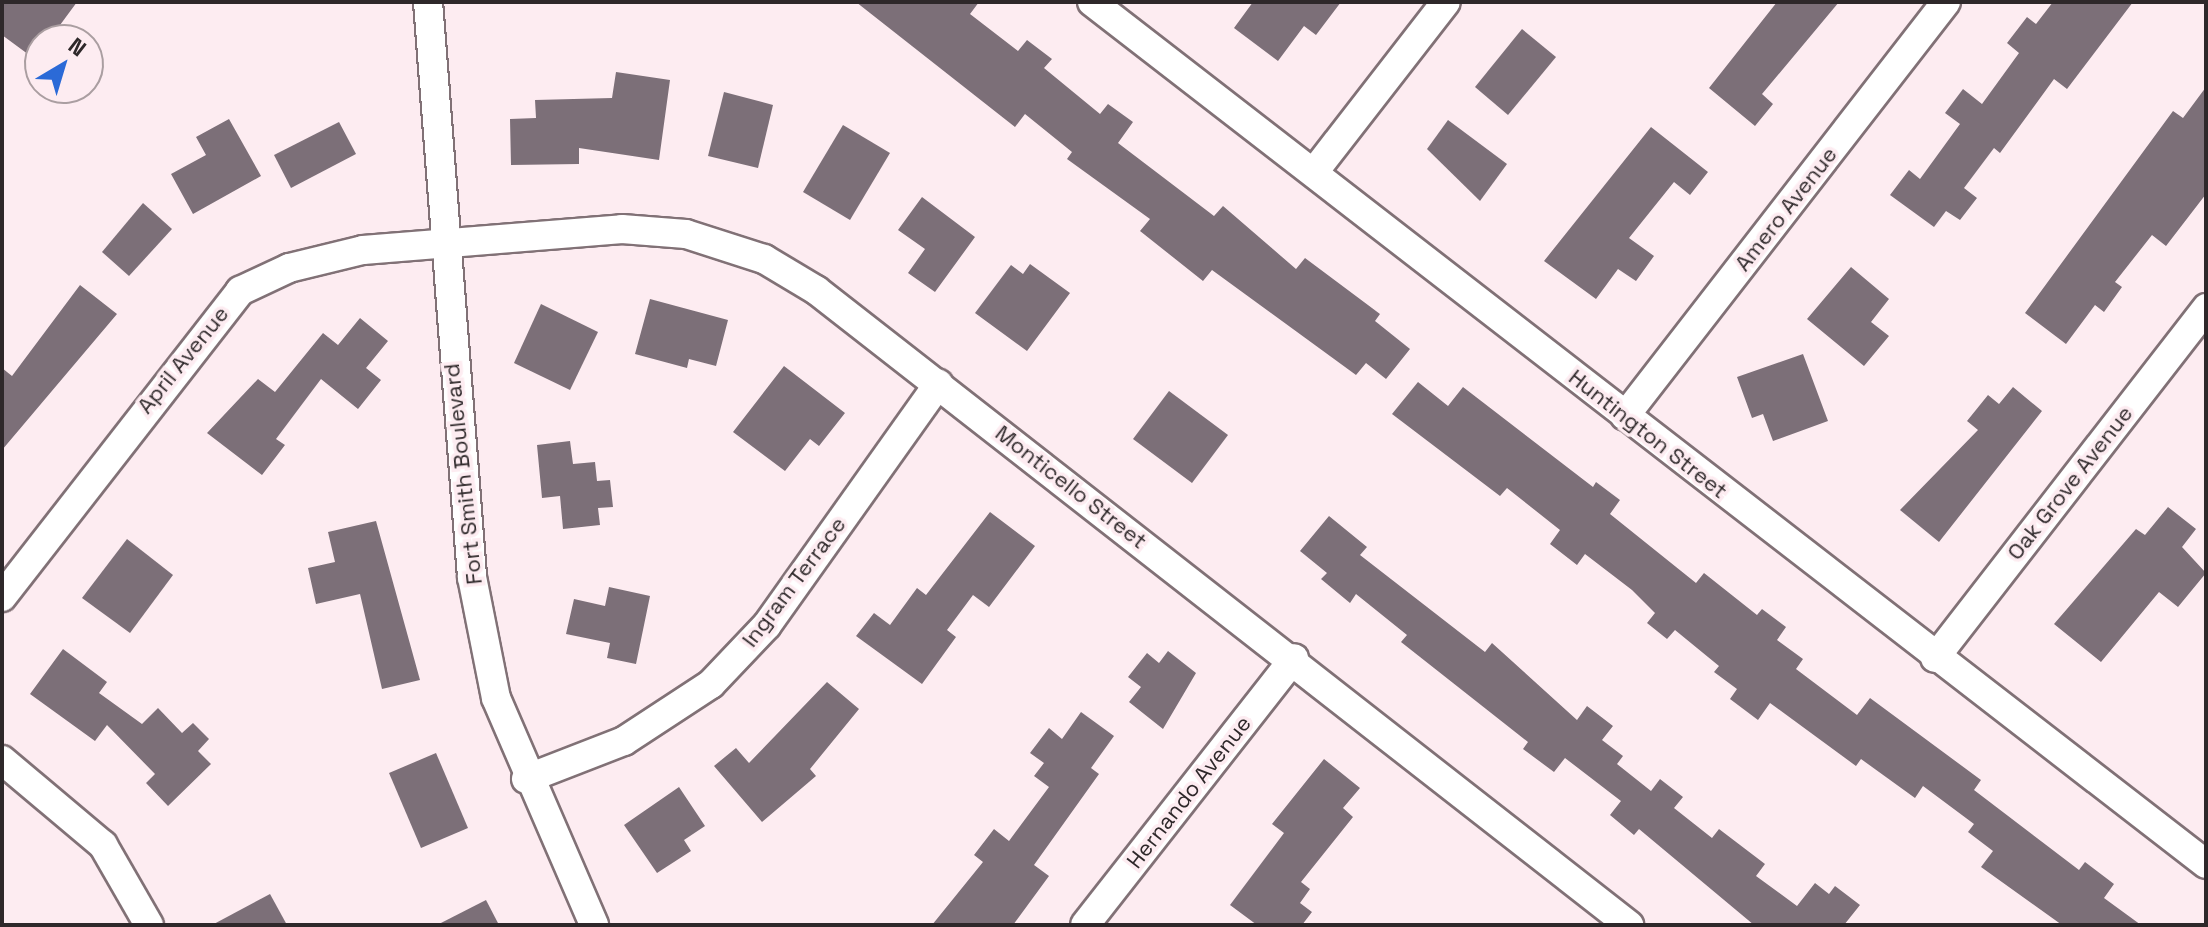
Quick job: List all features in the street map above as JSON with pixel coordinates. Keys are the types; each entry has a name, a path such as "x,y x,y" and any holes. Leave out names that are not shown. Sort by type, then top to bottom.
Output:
{"street":[{"name":"Fort Smith Boulevard","path":"428,2 442,246 472,577 496,698 526,779 594,925"},
{"name":"Huntington Street","path":"1092,2 1935,658 2206,864"},
{"path":"1314,172 1446,2"},
{"name":"Amero Avenue","path":"1625,416 1946,2"},
{"name":"Monticello Street","path":"442,246 622,229 686,234 764,259 938,384 1294,658 1629,925"},
{"name":"April Avenue","path":"2,597 240,291 289,268 363,250 442,246"},
{"name":"Oak Grove Avenue","path":"1935,658 2206,308"},
{"name":"Ingram Terrace","path":"526,779 624,741 711,684 767,625 938,384"},
{"name":"Hernando Avenue","path":"1085,925 1294,658"},
{"path":"2,760 103,845 149,925"}],"building":[{"path":"2,2 77,2 61,24 24,24 24,51 2,35"},
{"path":"856,2 979,2 970,14 1018,51 1027,40 1052,59 1044,68 1100,114 1108,104 1133,122 1118,143 1214,216 1223,206 1296,269 1305,258 1380,314 1375,321 1410,349 1386,379 1366,363 1356,375 1212,270 1203,281 1140,231 1150,219 1067,159 1072,152 1025,114 1015,127"},
{"path":"1253,2 1341,2 1316,35 1304,26 1278,61 1234,28"},
{"path":"1777,2 1839,2 1762,94 1773,104 1755,126 1709,88"},
{"path":"2053,2 2133,2 2067,89 2054,79 2000,153 1994,148 1964,188 1977,198 1960,220 1946,211 1934,227 1890,195 1909,170 1920,179 1960,124 1945,113 1963,89 1982,104 2019,53 2007,43 2027,17 2036,24"},
{"path":"1522,29 1556,57 1508,115 1475,87"},
{"path":"616,72 670,80 659,160 579,148 579,164 511,165 510,119 536,118 535,100 612,98"},
{"path":"2206,87 2206,194 2166,246 2152,235 2115,282 2122,287 2104,312 2095,305 2066,344 2025,313 2173,111 2183,118"},
{"path":"724,92 773,105 758,168 708,156"},
{"path":"229,119 261,176 193,214 171,174 206,155 196,137"},
{"path":"1448,120 1507,164 1480,201 1427,149"},
{"path":"339,122 356,154 291,188 274,155"},
{"path":"843,125 890,153 850,220 803,192"},
{"path":"1651,127 1708,172 1690,195 1674,182 1629,238 1654,256 1636,281 1618,269 1596,299 1544,261"},
{"path":"922,197 975,237 935,292 908,273 925,249 898,230"},
{"path":"143,203 172,229 129,276 102,252"},
{"path":"1030,264 1070,293 1027,351 975,313 1011,265 1023,274"},
{"path":"1851,267 1889,299 1871,322 1889,336 1864,366 1807,319"},
{"path":"80,285 117,314 2,450 2,368 12,376"},
{"path":"650,299 728,320 716,366 689,359 687,368 635,354"},
{"path":"541,304 598,332 570,390 514,363"},
{"path":"360,318 388,341 366,368 381,380 358,409 321,379 276,439 285,445 262,475 207,433 258,379 275,392 323,333 338,345"},
{"path":"1803,354 1828,421 1773,441 1763,414 1752,418 1737,377"},
{"path":"784,366 845,413 819,446 810,439 785,471 733,432"},
{"path":"1418,382 1448,406 1463,387 1593,487 1596,482 1620,500 1610,514 1696,583 1704,573 1757,615 1762,609 1786,627 1777,640 1803,659 1796,669 1857,715 1870,698 1981,780 1974,790 2079,870 2085,862 2114,884 2104,898 2141,925 2062,925 1981,867 1993,851 1968,832 1974,824 1923,786 1915,798 1861,759 1856,766 1770,703 1758,720 1730,699 1737,689 1714,672 1719,666 1675,630 1667,639 1647,623 1655,613 1632,590 1585,554 1577,565 1550,544 1560,530 1507,488 1500,496 1392,414"},
{"path":"2013,387 2042,411 1939,542 1900,510 1978,430 1967,421 1988,395 1999,404"},
{"path":"1169,391 1228,435 1192,483 1133,439"},
{"path":"570,441 573,464 595,462 597,481 610,480 613,507 598,508 600,525 563,529 560,496 542,498 537,445"},
{"path":"2168,507 2196,529 2182,547 2206,573 2178,607 2159,592 2101,662 2054,624 2136,529 2145,535"},
{"path":"990,512 1035,546 989,607 973,595 947,630 956,637 922,684 856,636 874,613 890,625 917,588 926,595"},
{"path":"1329,516 1367,547 1360,555 1485,652 1492,643 1577,720 1587,706 1613,726 1602,740 1623,756 1617,764 1651,791 1660,779 1683,797 1674,808 1712,838 1719,829 1765,864 1756,876 1797,906 1815,883 1829,894 1835,886 1860,905 1844,925 1754,925 1639,829 1634,835 1610,815 1621,801 1565,758 1554,772 1523,749 1528,742 1401,642 1407,635 1356,594 1350,603 1321,579 1327,573 1300,551"},
{"path":"376,521 420,680 382,689 360,594 316,604 308,568 335,562 328,532"},
{"path":"127,539 173,575 130,633 82,598"},
{"path":"609,587 650,596 636,664 607,658 610,643 566,634 574,599 605,606"},
{"path":"63,649 107,682 99,693 142,724 158,708 182,733 193,723 209,739 198,751 211,764 168,806 146,783 155,774 107,725 95,741 30,694"},
{"path":"1168,651 1196,673 1163,729 1129,702 1141,687 1128,677 1147,653 1159,663"},
{"path":"827,682 859,709 810,769 816,776 762,822 714,766 736,748 749,763"},
{"path":"1081,712 1114,736 1091,768 1099,774 1034,865 1049,876 1013,925 932,925 983,862 974,855 994,829 1009,841 1049,787 1034,776 1044,763 1030,753 1049,728 1062,739"},
{"path":"436,753 468,828 421,848 389,773"},
{"path":"1324,759 1360,788 1343,808 1353,817 1301,882 1310,889 1300,903 1312,912 1302,925 1257,925 1230,905 1284,833 1272,824"},
{"path":"679,787 705,826 684,840 691,851 657,873 624,825"},
{"path":"270,894 287,925 212,925"},
{"path":"486,900 499,925 437,925"}]}
